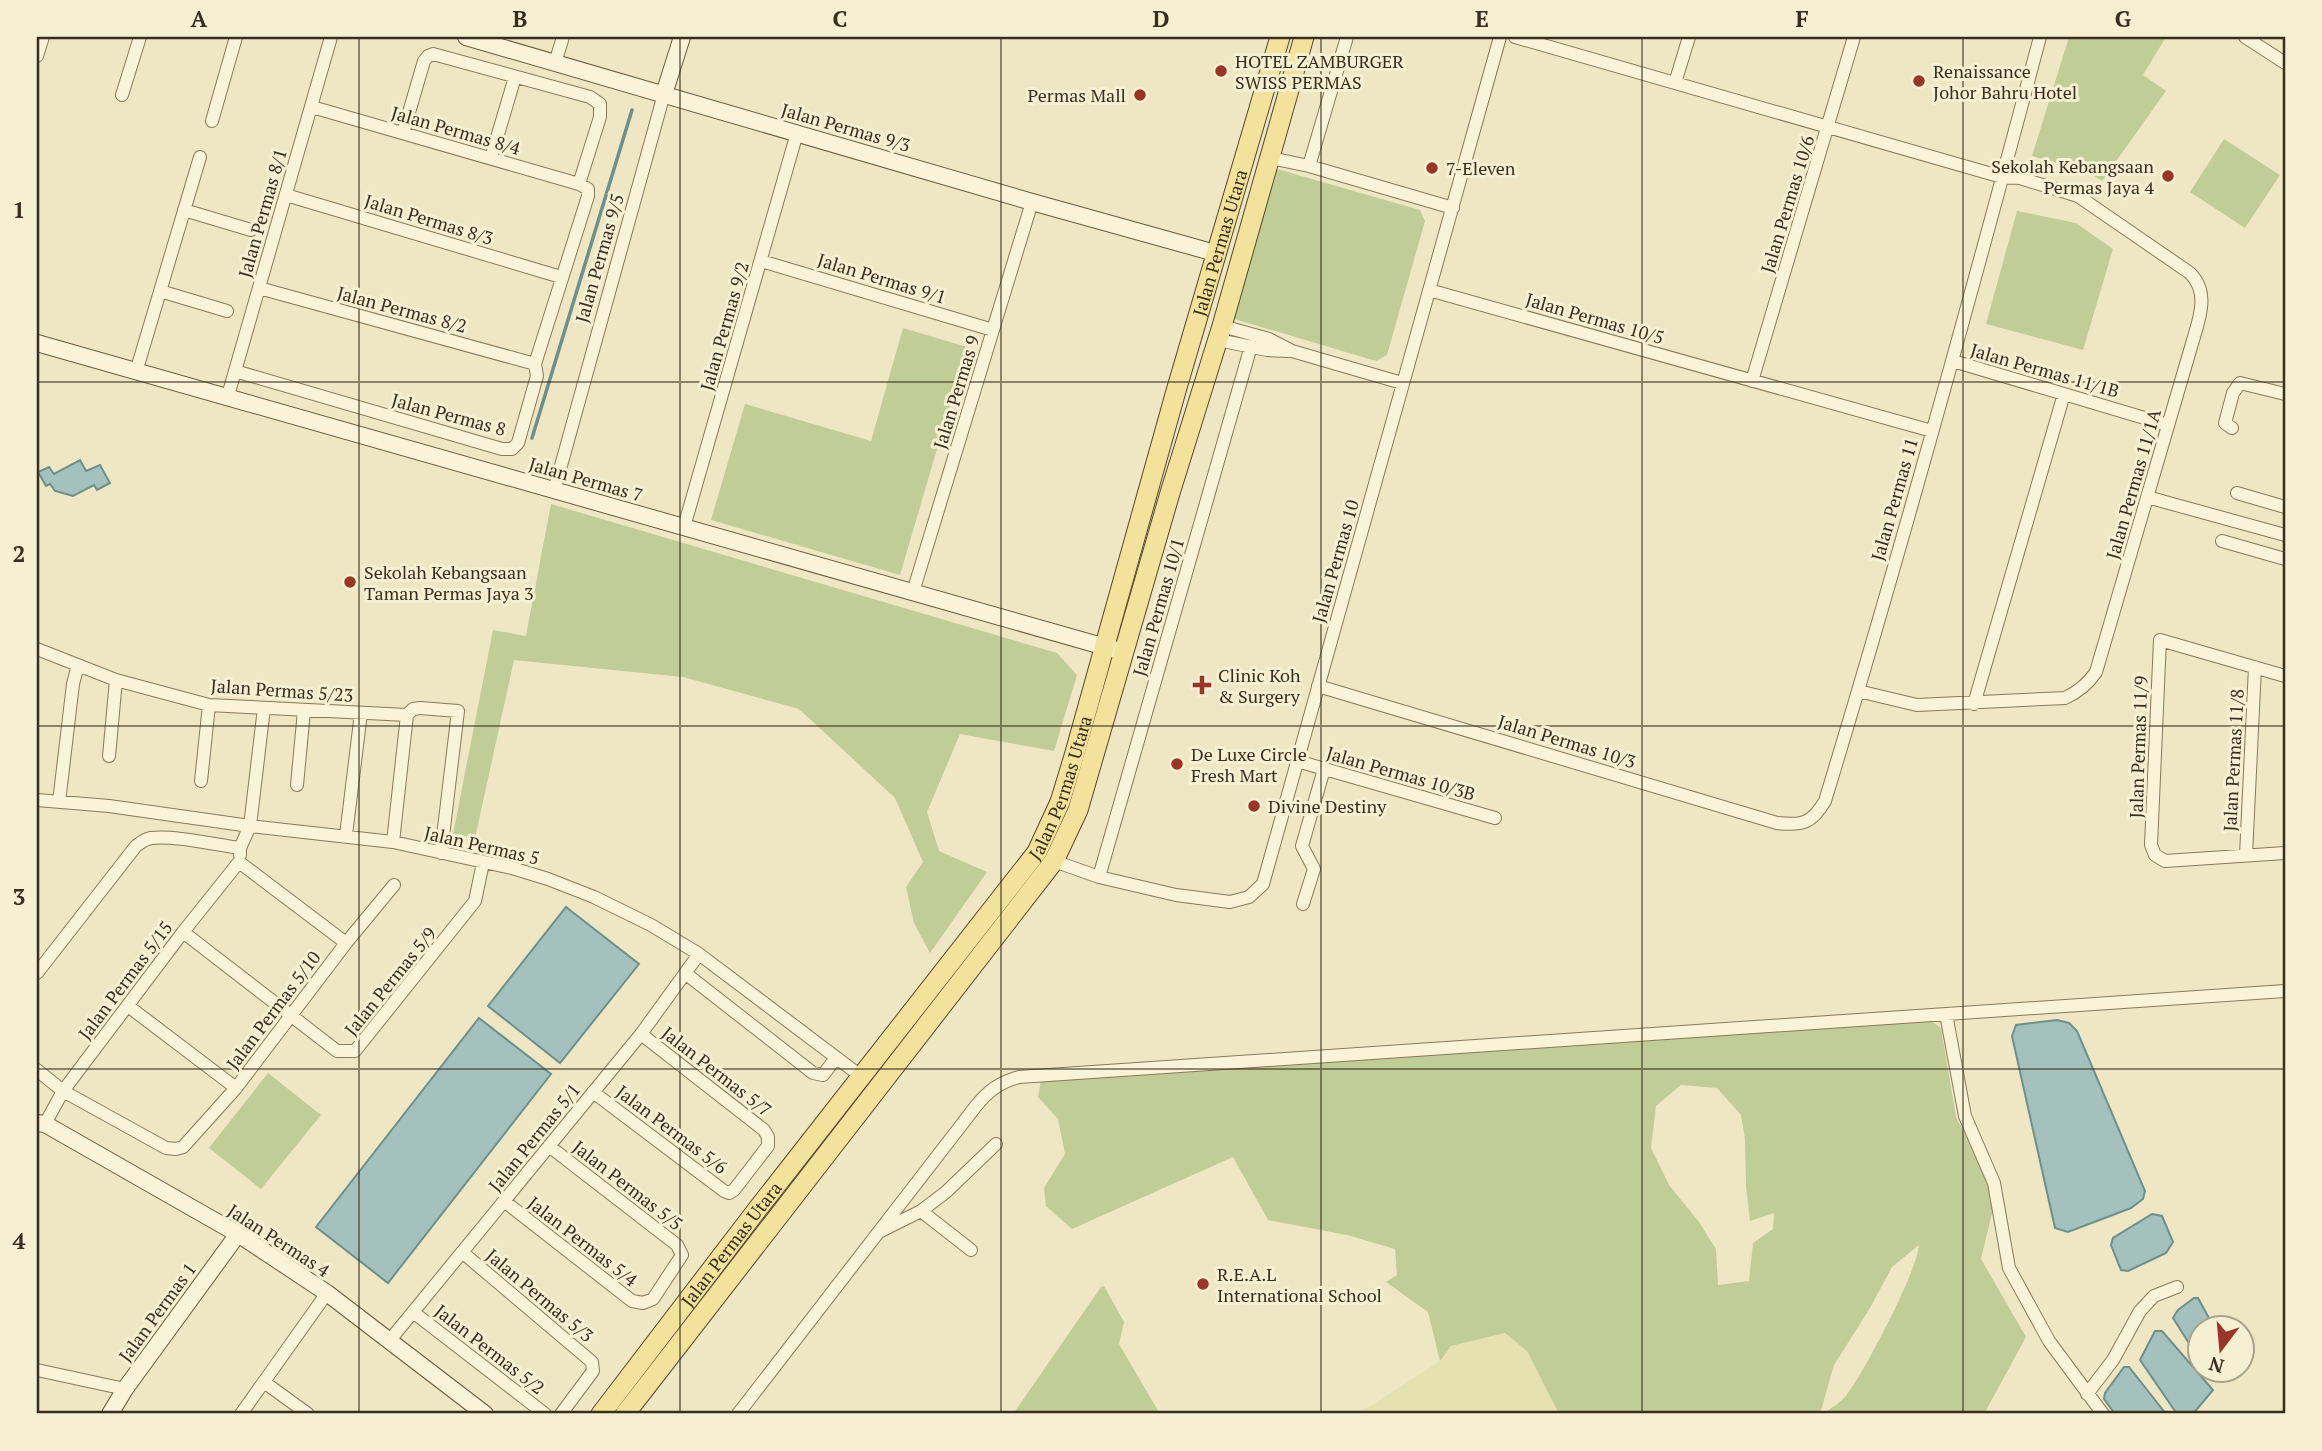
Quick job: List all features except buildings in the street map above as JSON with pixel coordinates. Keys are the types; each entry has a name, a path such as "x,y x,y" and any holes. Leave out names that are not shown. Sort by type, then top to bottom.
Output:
{"main road":[{"name":"Jalan Permas Utara","path":"601,1414 756,1210 1037,852 1060,802 1215,253 1280,37"},
{"name":"Jalan Permas Utara","path":"625,1414 1054,861 1078,810 1170,493 1220,333 1304,37"},
{"path":"1149,489 1159,498 1170,493"}],"street":[{"path":"122,95 139,37"},
{"path":"212,121 236,37"},
{"name":"Jalan Permas 8/1","path":"227,399 331,37"},
{"name":"Jalan Permas 9/3","path":"466,37 1215,253"},
{"path":"555,62 563,37"},
{"name":"Jalan Permas 9/5","path":"554,491 681,37"},
{"path":"1309,166 1347,37"},
{"name":"Jalan Permas 10","path":"1054,861 1099,877 1176,895 1230,902 1249,897 1263,884 1500,37"},
{"name":"Jalan Permas 11/1A","path":"1514,37 2002,177 2020,178 2078,196 2197,280 2201,289 2201,309 2096,673 2090,681 2075,694 2065,698 1974,704 1917,705 1858,691"},
{"path":"1675,83 1689,37"},
{"name":"Jalan Permas 10/6","path":"1752,381 1854,37"},
{"name":"Jalan Permas 11","path":"1805,822 1816,816 1825,801 1851,715 1952,361 2040,37"},
{"path":"2245,37 2285,63"},
{"path":"403,133 421,68 428,56 440,55 515,77 491,158"},
{"name":"Jalan Permas 8","path":"235,371 502,449 512,449 519,443 537,376 535,364 589,196 584,187 600,117 600,104 590,97 515,77"},
{"name":"Jalan Permas 8/4","path":"312,107 584,187"},
{"name":"Jalan Permas 9/2","path":"684,527 797,134"},
{"path":"136,372 200,157"},
{"path":"1270,158 1309,166 1453,208"},
{"name":"Jalan Permas 8/3","path":"286,195 561,277"},
{"name":"Jalan Permas 9","path":"913,593 1032,202"},
{"path":"184,210 251,229"},
{"name":"Jalan Permas 9/1","path":"761,261 993,330"},
{"name":"Jalan Permas 8/2","path":"259,288 535,364"},
{"name":"Jalan Permas 10/5","path":"1429,290 1932,431"},
{"path":"160,291 227,311"},
{"path":"1220,333 1251,346 1292,351"},
{"path":"1220,333 1269,339 1292,351 1402,383"},
{"name":"Jalan Permas 7","path":"37,343 1125,653"},
{"name":"Jalan Permas 10/1","path":"1099,877 1251,346"},
{"name":"Jalan Permas 11/1B","path":"1952,361 2168,425"},
{"path":"2232,428 2225,423 2236,387 2240,383 2285,394"},
{"path":"1974,704 2064,394"},
{"path":"2237,493 2285,507"},
{"path":"2147,497 2285,535"},
{"path":"2222,541 2285,559"},
{"name":"Jalan Permas 11/9","path":"2246,855 2165,861 2155,855 2151,845 2160,640 2255,667"},
{"name":"Jalan Permas 5/23","path":"37,649 116,680 209,705 407,715 420,708 458,711 441,853"},
{"path":"59,802 73,684 78,665"},
{"path":"1851,715 1868,702 1881,698 1872,686 1865,666"},
{"path":"2255,667 2285,676"},
{"name":"Jalan Permas 11/8","path":"2246,855 2255,667"},
{"path":"109,756 116,680"},
{"name":"Jalan Permas 10/3","path":"1318,686 1777,823 1805,822"},
{"path":"201,780 209,705"},
{"path":"264,708 250,826 240,848 239,862 346,943"},
{"path":"297,785 304,711"},
{"path":"346,835 361,713"},
{"path":"393,842 407,715"},
{"name":"Jalan Permas 10/3B","path":"1297,761 1495,818"},
{"path":"1303,904 1314,869 1303,846 1324,769"},
{"name":"Jalan Permas 5","path":"37,800 109,806 250,826 393,842 513,868 548,879 594,897 651,925 699,954 862,1077"},
{"path":"37,973 136,846 151,838 240,848"},
{"path":"2246,855 2285,853"},
{"name":"Jalan Permas 5/15","path":"41,1123 183,932 239,862"},
{"name":"Jalan Permas 5/9","path":"290,1016 337,1051 355,1051 475,901 483,863"},
{"name":"Jalan Permas 5/10","path":"63,1091 166,1148 176,1150 190,1140 236,1088 346,943 394,885"},
{"path":"183,932 290,1016"},
{"name":"Jalan Permas 5/1","path":"390,1340 642,1034 699,954"},
{"path":"685,973 813,1073 823,1074 836,1058"},
{"path":"738,1414 984,1096 1006,1080 1018,1077 2285,991"},
{"path":"128,1006 236,1088"},
{"path":"1946,1014 1965,1116 1994,1183 2009,1268 2049,1341 2103,1414"},
{"name":"Jalan Permas 5/7","path":"642,1034 764,1130 768,1137 768,1146 729,1194"},
{"path":"37,1070 63,1091"},
{"name":"Jalan Permas 5/6","path":"593,1092 729,1194"},
{"name":"Jalan Permas 4","path":"41,1123 238,1234 327,1293 485,1414"},
{"path":"878,1232 921,1211 946,1192 996,1144"},
{"name":"Jalan Permas 5/5","path":"549,1146 677,1245 682,1255 653,1299 643,1303"},
{"name":"Jalan Permas 5/4","path":"504,1201 632,1301 643,1303"},
{"path":"921,1211 971,1250"},
{"name":"Jalan Permas 1","path":"110,1414 125,1389 238,1234"},
{"name":"Jalan Permas 5/3","path":"463,1252 592,1362 594,1367 561,1414"},
{"path":"2087,1394 2113,1360 2140,1311 2154,1296 2177,1287"},
{"path":"241,1414 327,1293"},
{"name":"Jalan Permas 5/2","path":"413,1312 545,1414"},
{"path":"37,1370 125,1389"},
{"path":"264,1382 308,1414"}],"green space":[{"path":"2069,37 2166,37 2143,75 2166,91 2102,181 2088,172 2032,156"},
{"path":"2224,139 2280,175 2245,228 2190,192"},
{"path":"1277,169 1420,210 1425,221 1387,355 1376,361 1231,318 1271,171"},
{"path":"2017,211 2076,223 2113,249 2083,350 1986,324"},
{"path":"903,328 967,347 900,575 711,520 745,404 871,441"},
{"path":"551,504 1057,653 1077,675 1054,751 960,734 927,812 939,851 987,872 930,953 914,923 906,887 923,862 895,798 799,709 683,677 514,660 475,838 453,834 493,630 526,636"},
{"path":"1931,1021 1941,1028 1956,1117 1997,1193 1981,1259 2026,1337 1984,1414 1823,1414 1846,1396 1866,1364 1901,1297 1919,1245 1892,1267 1834,1365 1820,1414 1559,1414 1527,1351 1505,1333 1451,1346 1440,1361 1428,1312 1386,1282 1397,1275 1395,1249 1347,1235 1268,1220 1233,1157 1072,1229 1046,1206 1044,1188 1065,1154 1058,1119 1038,1097 1041,1080","holes":["1681,1085 1717,1088 1741,1115 1750,1221 1774,1213 1773,1229 1753,1243 1749,1281 1718,1285 1716,1249 1699,1222 1669,1185 1651,1148 1656,1106"]},
{"path":"268,1073 321,1115 261,1189 209,1148"},
{"path":"1104,1286 1124,1322 1119,1344 1160,1414 1013,1414 1101,1287"},
{"path":"1505,1333 1527,1351 1559,1414 1352,1414 1367,1408 1440,1361 1451,1346"}],"water":[{"path":"80,460 86,471 100,465 110,483 97,490 94,485 73,496 55,491 50,484 46,486 38,472 49,467 54,474"},
{"path":"566,907 639,964 560,1063 488,1006"},
{"path":"479,1018 551,1074 388,1283 316,1227"},
{"path":"2057,1020 2069,1023 2077,1031 2145,1191 2143,1199 2131,1208 2068,1232 2055,1228 2012,1036 2016,1025"},
{"path":"2152,1214 2162,1216 2173,1242 2166,1253 2128,1271 2121,1270 2111,1245 2113,1238"},
{"path":"2198,1298 2207,1314 2186,1314 2186,1339 2173,1318 2178,1310"},
{"path":"2155,1331 2162,1331 2186,1359 2186,1384 2208,1384 2213,1390 2193,1414 2177,1414 2140,1360"},
{"path":"2124,1367 2129,1367 2166,1414 2115,1414 2104,1399 2105,1393"}],"waterway":[{"path":"532,438 632,110"}],"place":[{"name":"HOTEL ZAMBURGER SWISS PERMAS","path":"1221,71"},
{"name":"Renaissance Johor Bahru Hotel","path":"1919,81"},
{"name":"Permas Mall","path":"1140,95"},
{"name":"7-Eleven","path":"1432,168"},
{"name":"Sekolah Kebangsaan Permas Jaya 4","path":"2168,176"},
{"name":"Sekolah Kebangsaan Taman Permas Jaya 3","path":"350,582"},
{"name":"Clinic Koh & Surgery","path":"1202,685"},
{"name":"De Luxe Circle Fresh Mart","path":"1177,764"},
{"name":"Divine Destiny","path":"1254,806"},
{"name":"R.E.A.L International School","path":"1203,1284"}]}
